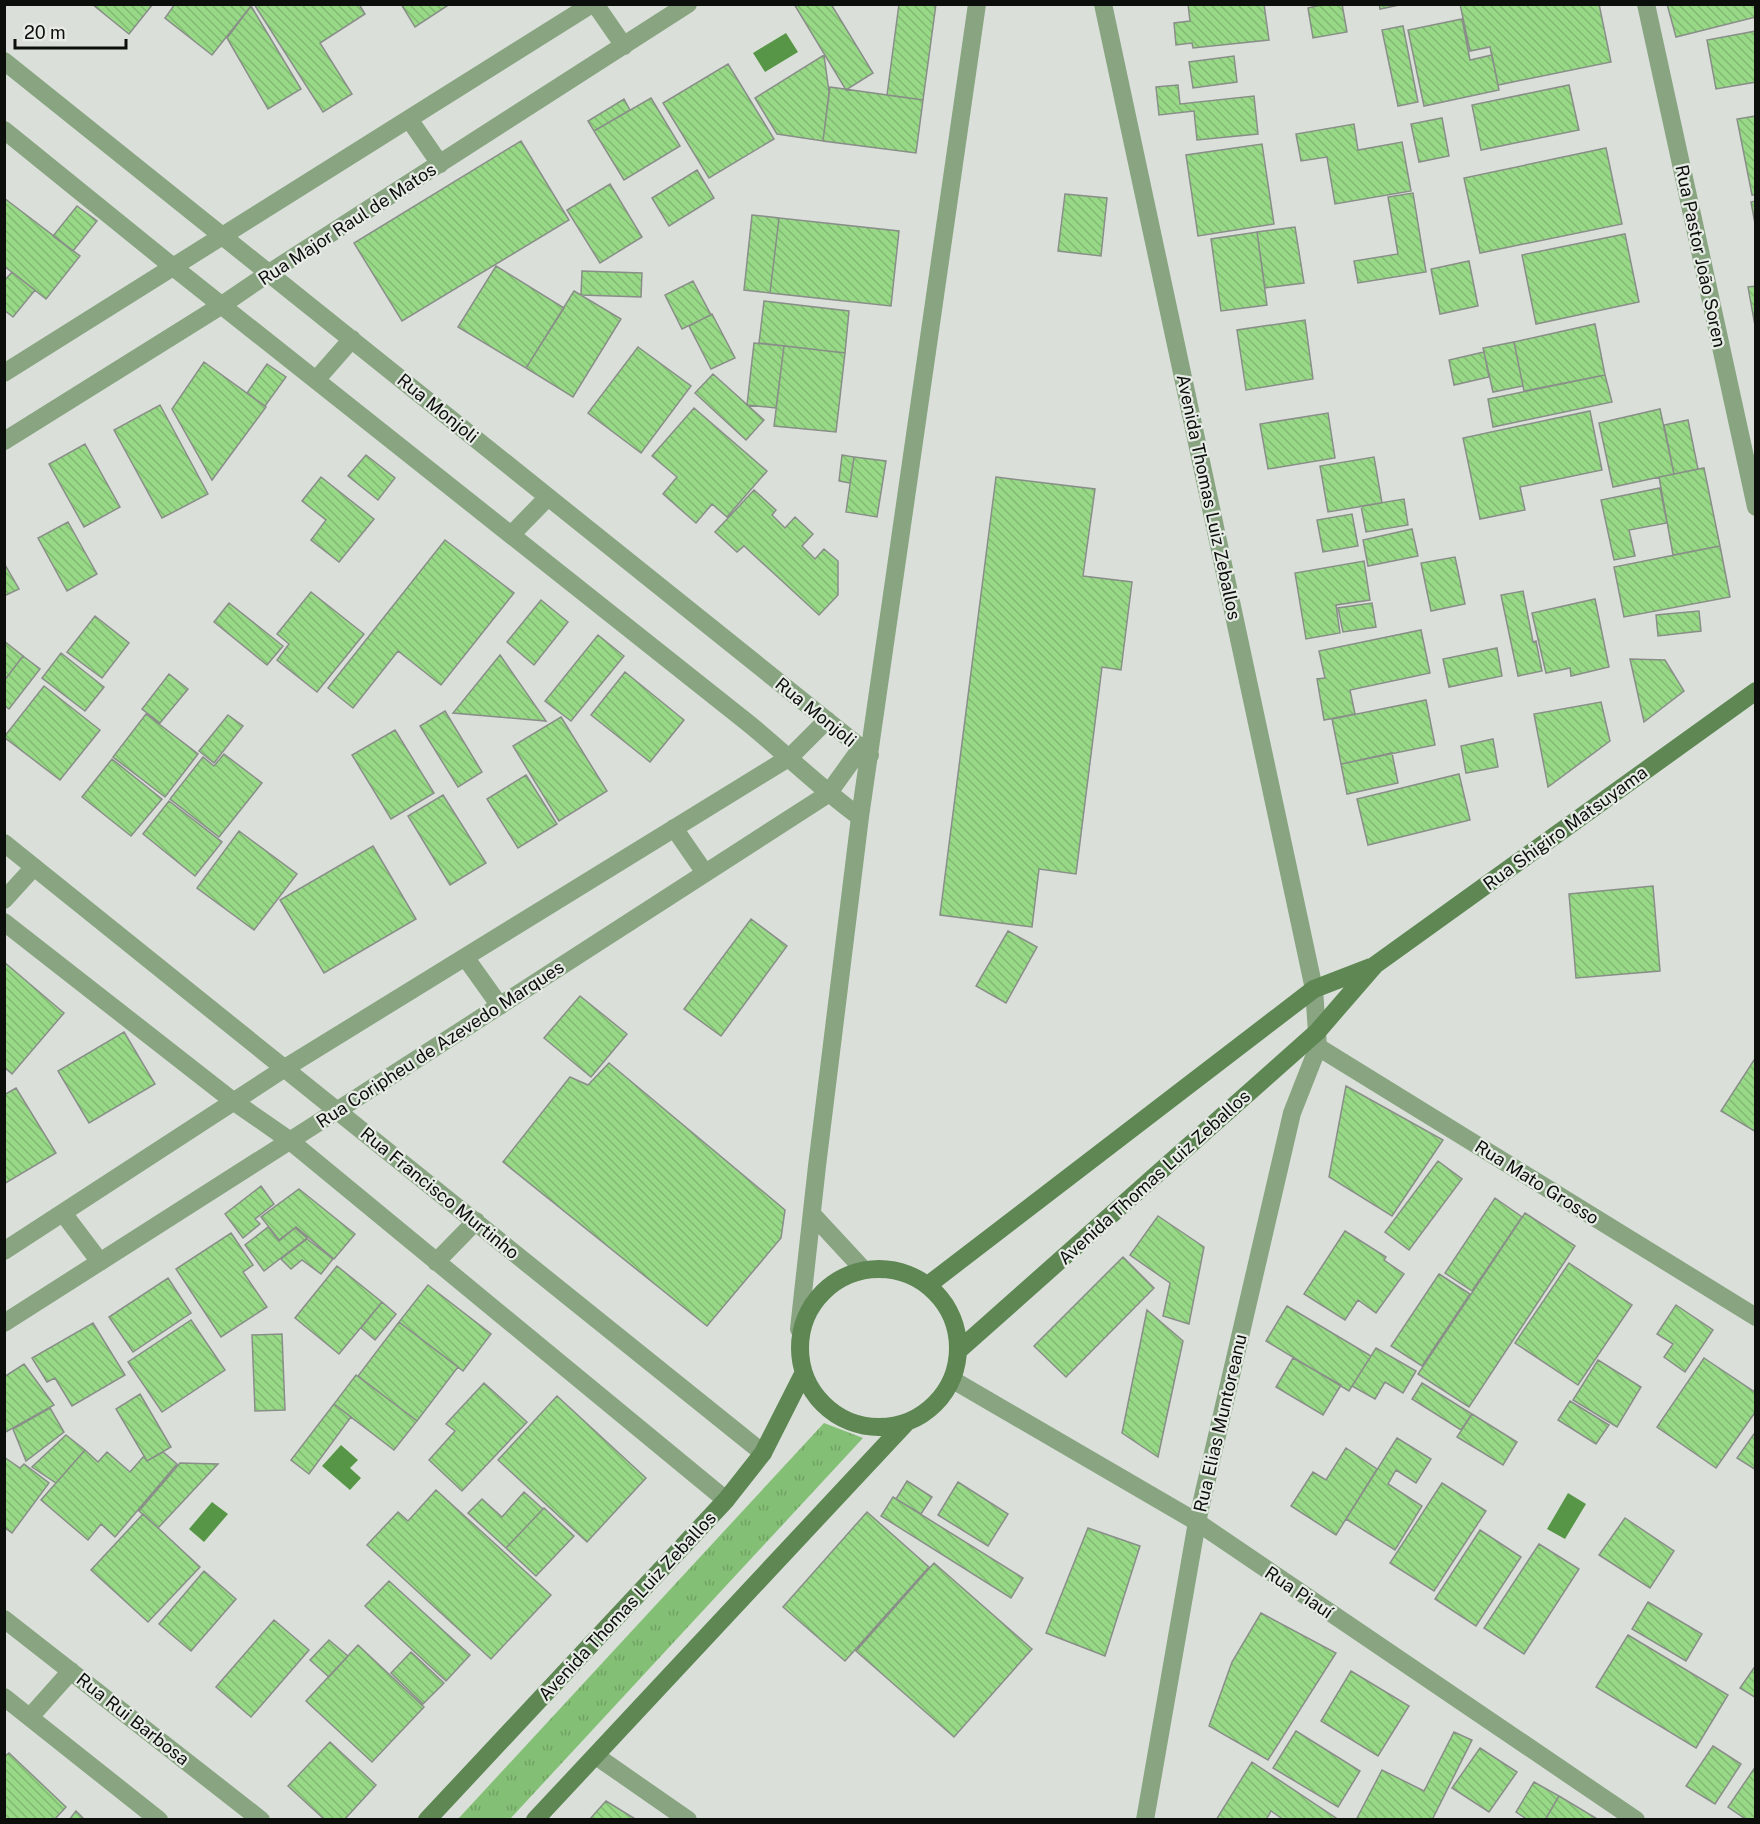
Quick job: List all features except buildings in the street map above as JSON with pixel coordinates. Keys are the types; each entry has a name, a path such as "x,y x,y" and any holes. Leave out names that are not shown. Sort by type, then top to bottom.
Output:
{"main road":[{"name":"Rua Shigiro Matsuyama","path":"1314,989 1375,965 1755,691"},
{"name":"Rua Shigiro Matsuyama","path":"1318,1040 1375,965"},
{"path":"928,1285 1314,989"},
{"name":"Avenida Thomas Luiz Zeballos","path":"959,1350 1318,1040"},
{"path":"534,1820 905,1424 933,1407 953,1380 959,1350 951,1314 928,1285 897,1270 863,1269 822,1290 800,1329 802,1376 825,1410 863,1428 905,1424"},
{"name":"Avenida Thomas Luiz Zeballos","path":"427,1820 726,1500 763,1453 802,1376"}],"street":[{"path":"4,373 594,4 624,46"},
{"name":"Rua Major Raul de Matos","path":"4,441 222,305 688,4"},
{"path":"800,1329 866,751 977,4"},
{"name":"Avenida Thomas Luiz Zeballos","path":"1103,4 1314,989 1318,1040"},
{"name":"Rua Pastor João Soren","path":"1646,4 1755,507"},
{"name":"Rua Monjoli","path":"5,63 866,751"},
{"path":"409,119 440,164"},
{"path":"4,130 790,757 828,794 860,818"},
{"path":"316,380 352,339"},
{"path":"511,535 548,496"},
{"path":"4,1251 285,1068 790,757 827,720"},
{"name":"Rua Coripheu de Azevedo Marques","path":"4,1323 828,794 866,751"},
{"path":"674,828 705,873"},
{"name":"Rua Francisco Murtinho","path":"4,843 763,1453"},
{"path":"4,900 34,867"},
{"path":"4,922 233,1101 290,1140 726,1500"},
{"path":"465,957 500,1006"},
{"name":"Rua Mato Grosso","path":"1318,1040 1755,1317"},
{"name":"Rua Elias Muntoreanu","path":"1145,1820 1197,1522 1292,1113 1318,1040"},
{"path":"63,1213 100,1262"},
{"path":"812,1214 863,1269"},
{"path":"436,1262 476,1221"},
{"name":"Rua Piauí","path":"953,1380 1197,1522 1636,1820"},
{"name":"Rua Rui Barbosa","path":"4,1619 261,1820"},
{"path":"30,1717 71,1671"},
{"path":"4,1697 159,1820"},
{"path":"596,1756 688,1820"}],"green space":[{"path":"824,1423 863,1438 510,1819 458,1819"}],"shaded area":[{"path":"786,33 798,52 765,72 753,53"},
{"path":"341,1445 358,1460 350,1468 361,1478 350,1490 322,1466"},
{"path":"1568,1493 1586,1504 1565,1539 1547,1529"},
{"path":"212,1502 228,1514 204,1542 189,1529"}]}
